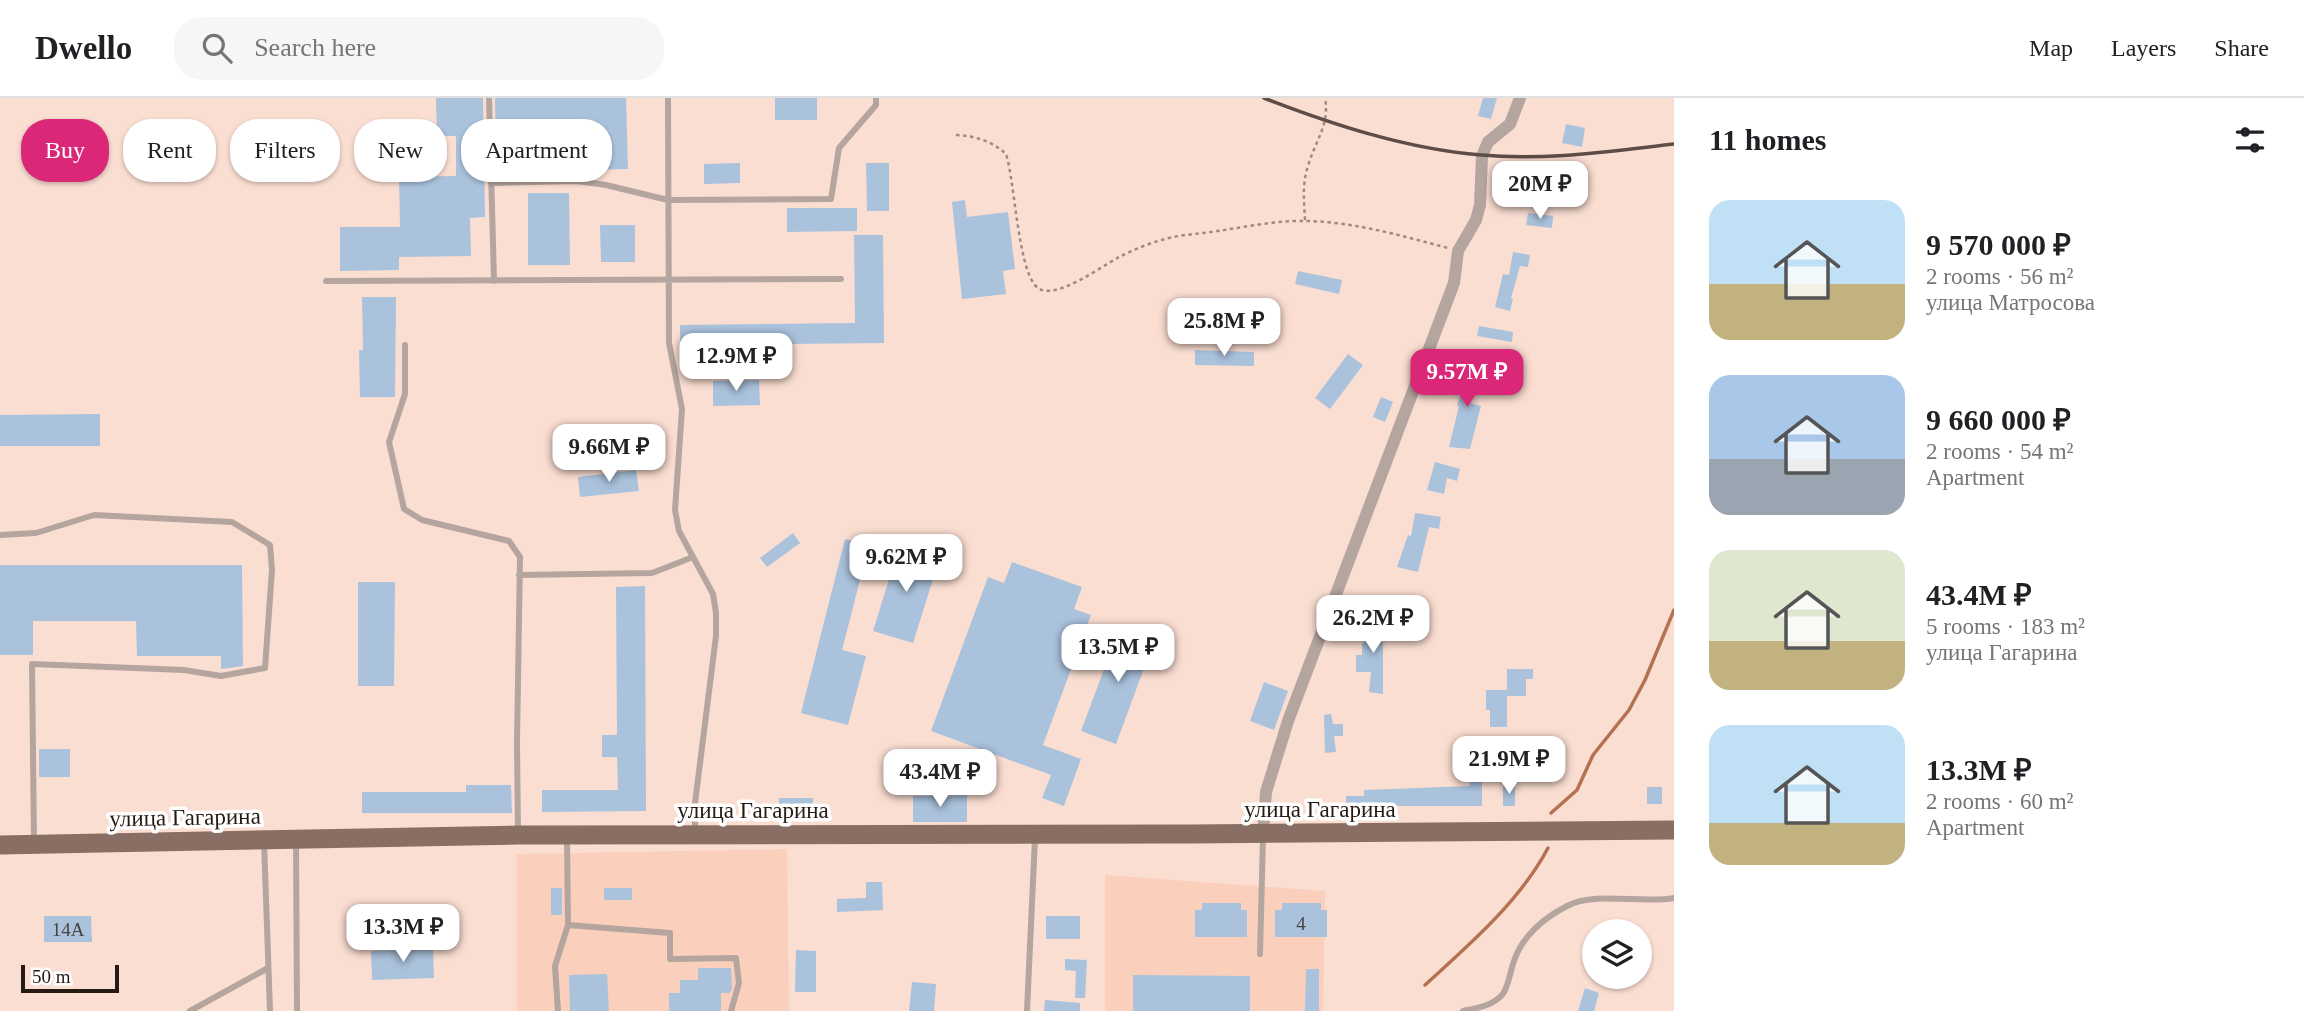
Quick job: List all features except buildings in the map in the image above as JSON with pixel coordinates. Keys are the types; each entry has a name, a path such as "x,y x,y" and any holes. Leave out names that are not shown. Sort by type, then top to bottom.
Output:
{"main road":[{"name":"улица Гагарина","path":"0,845 518,835 1674,830"}],"street":[{"path":"1263,833 1266,792 1288,721 1454,283 1458,251 1476,220 1480,205 1482,156 1488,142 1510,124 1520,98"}],"lane":[{"path":"489,98 494,281"},
{"path":"668,98 669,343 682,409 675,510 679,531 713,594 716,613 716,636 695,803 695,835"},
{"path":"491,183 577,181 668,200 831,199 839,148 876,104 876,98"},
{"path":"326,281 841,279"},
{"path":"405,345 405,394 389,442 404,509 422,520 509,541 520,557 518,835"},
{"path":"0,535 36,533 94,516 232,522 270,545 272,570 265,667 221,676 184,670 32,664 34,845"},
{"path":"519,575 652,573 693,557"},
{"path":"1260,954 1263,833"},
{"path":"1027,1011 1035,834"},
{"path":"558,1011 555,966 568,925 567,836"},
{"path":"296,839 297,1011"},
{"path":"264,840 270,1011"},
{"path":"1463,1011 1491,1004 1504,993 1516,956 1526,937 1543,921 1567,906 1582,900 1674,898"},
{"path":"568,925 670,933 670,959 736,958 738,983 731,1011"},
{"path":"190,1011 268,968"}],"path":[{"path":"1305,220 1303,185 1315,145 1327,118 1325,98"},
{"path":"956,135 983,139 998,146 1006,154 1023,254 1032,283 1040,290 1050,291 1066,287 1119,257 1144,245 1168,238 1305,220 1376,229 1458,251"}],"shaded area":[{"path":"787,849 789,1011 517,1011 517,854"},
{"path":"1105,875 1325,891 1323,1011 1105,1011"}],"waterway":[{"path":"1551,813 1577,790 1593,755 1629,710 1645,680 1674,610"},
{"path":"1425,985 1508,904 1548,848"}],"railway":[{"path":"1264,98 1371,134 1453,152 1529,157 1674,144"}]}
